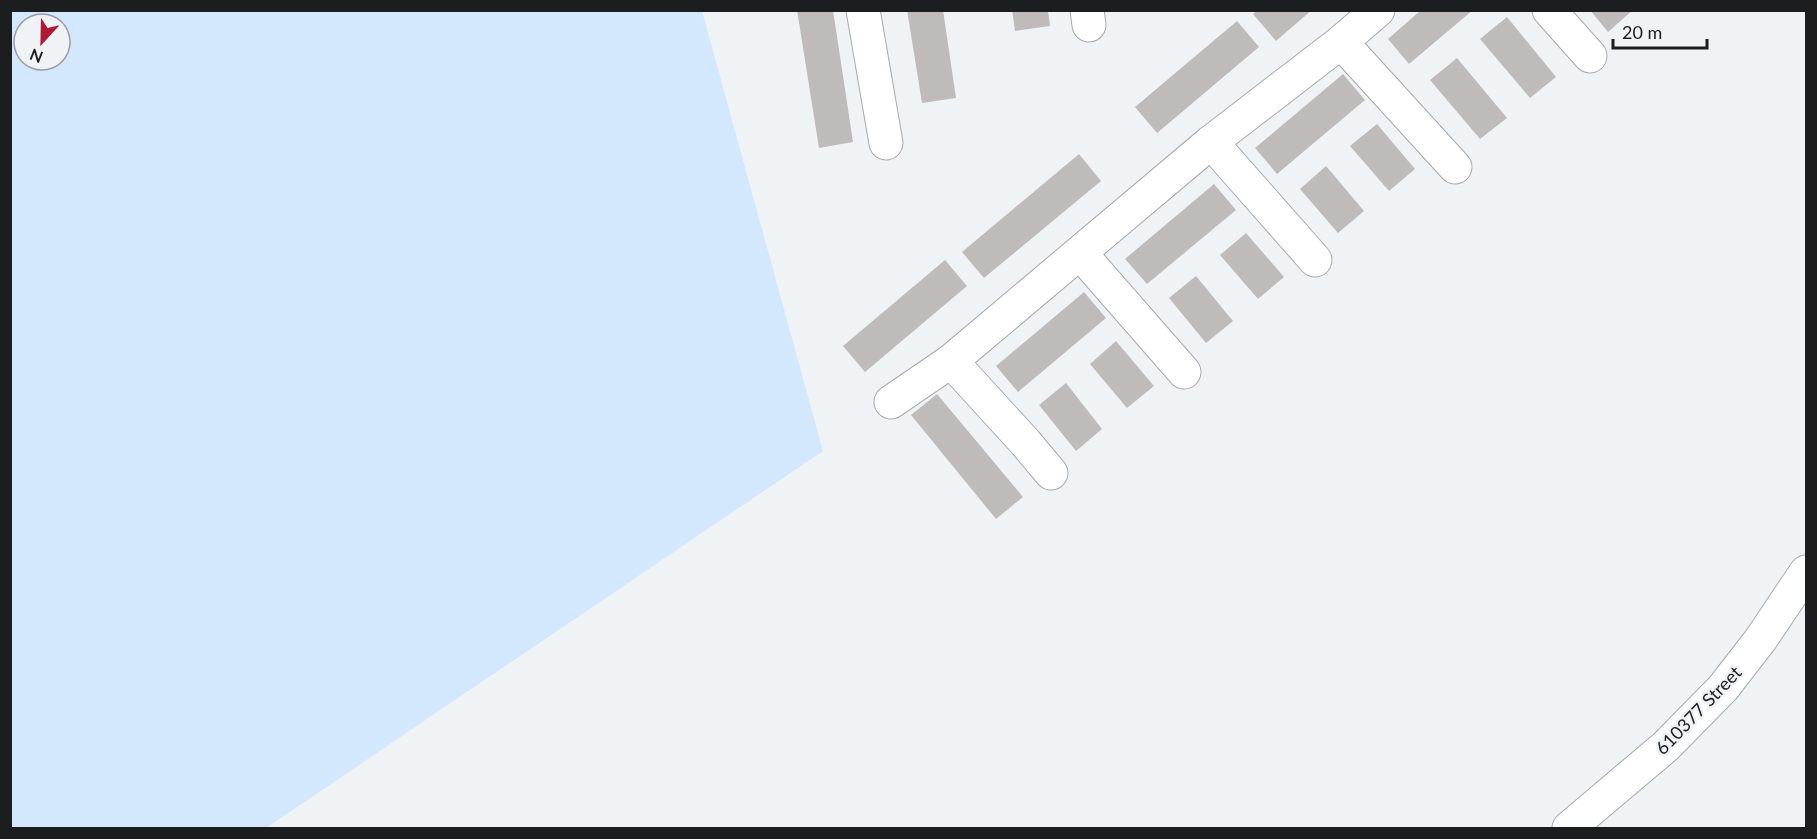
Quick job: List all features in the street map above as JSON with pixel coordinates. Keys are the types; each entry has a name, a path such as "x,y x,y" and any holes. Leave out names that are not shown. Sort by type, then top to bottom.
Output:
{"street":[{"path":"863,10 886,143"},
{"path":"891,402 951,361 1211,142 1341,42 1378,10"},
{"path":"1549,10 1590,56"},
{"path":"1341,42 1455,166"},
{"path":"1211,142 1315,260"},
{"path":"1080,253 1184,372"},
{"path":"951,361 1026,442 1051,473"},
{"name":"610377 Street","path":"1569,828 1666,746 1723,688 1761,639 1806,572"}],"shaded area":[{"path":"10,11 702,11 823,451 266,828 11,828"}],"building":[{"path":"797,10 833,10 853,142 819,148"},
{"path":"907,10 943,10 956,98 922,103"},
{"path":"1012,10 1048,10 1050,26 1015,31"},
{"path":"1257,10 1312,10 1276,41 1253,14"},
{"path":"1421,10 1473,10 1409,64 1388,39"},
{"path":"1590,10 1633,10 1608,32"},
{"path":"1507,17 1556,77 1530,98 1480,39"},
{"path":"1237,21 1259,47 1157,133 1135,107"},
{"path":"1457,58 1507,118 1480,139 1430,80"},
{"path":"1343,74 1365,100 1277,174 1255,148"},
{"path":"1377,124 1415,169 1389,191 1350,146"},
{"path":"1079,154 1101,181 984,278 962,252"},
{"path":"1326,166 1364,211 1338,233 1300,189"},
{"path":"1214,184 1236,210 1147,284 1125,259"},
{"path":"1246,233 1284,277 1258,299 1220,255"},
{"path":"945,260 967,286 865,372 843,346"},
{"path":"1196,276 1233,321 1206,343 1169,298"},
{"path":"1084,292 1106,318 1018,392 996,366"},
{"path":"1116,341 1154,386 1127,408 1090,364"},
{"path":"1066,383 1102,429 1076,451 1039,405"},
{"path":"937,394 1023,497 996,519 911,415"}]}
